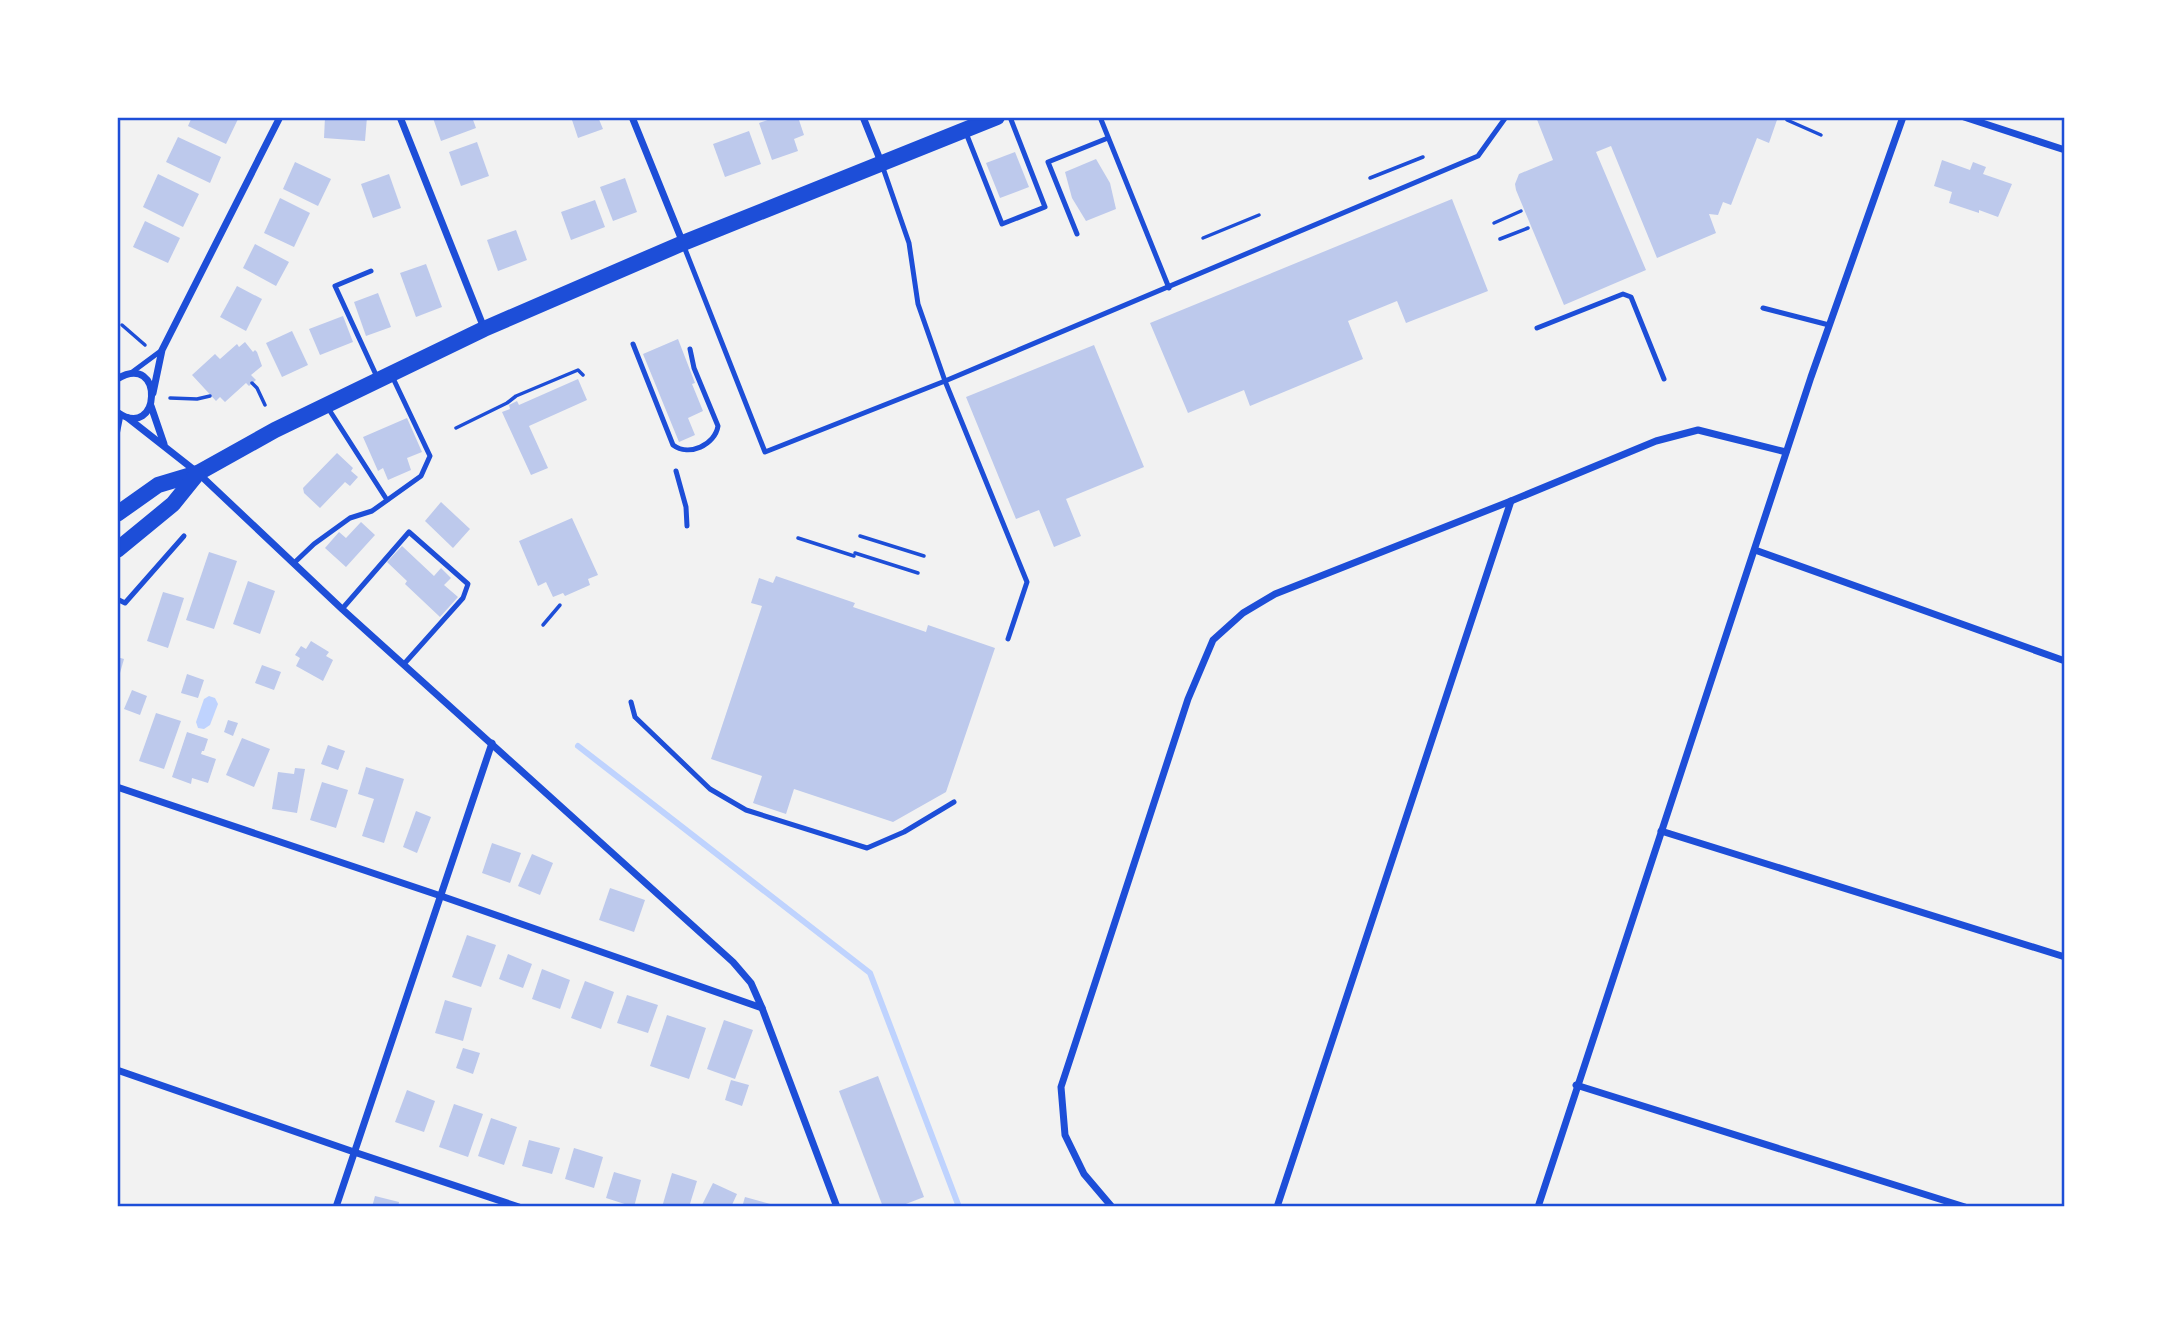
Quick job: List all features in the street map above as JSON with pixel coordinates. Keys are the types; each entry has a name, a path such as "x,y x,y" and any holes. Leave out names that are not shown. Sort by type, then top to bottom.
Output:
{"main road":[{"path":"117,514 158,485 198,472 275,430 484,329 683,243 998,117"},
{"path":"117,550 173,504 198,472"}],"street":[{"path":"164,444 151,406 162,350 280,117"},
{"path":"400,117 484,329"},
{"path":"632,117 683,243"},
{"path":"863,117 882,165"},
{"path":"1538,1207 1786,452 1903,117"},
{"path":"1965,117 2065,150"},
{"path":"118,378 130,374 140,376 147,380 153,393"},
{"path":"122,415 141,416 151,406"},
{"path":"122,415 198,472 342,608 733,962 751,983 762,1008 836,1207"},
{"path":"1112,1207 1084,1174 1065,1135 1062,1087 1188,699 1213,640 1243,613 1275,594 1656,441 1698,430 1786,452"},
{"path":"1277,1207 1511,501"},
{"path":"1755,550 2065,661"},
{"path":"336,1207 492,743"},
{"path":"117,787 762,1008"},
{"path":"1661,831 2065,957"},
{"path":"117,1070 519,1207"},
{"path":"1576,1086 1965,1207"}],"lane":[{"path":"965,130 1002,224 1045,207 1010,117"},
{"path":"1100,117 1169,288"},
{"path":"683,243 765,452 945,382 1478,156 1506,117"},
{"path":"1077,234 1048,162 1108,138"},
{"path":"882,165 909,243 918,304 945,382 1027,582 1008,639"},
{"path":"294,563 314,544 350,518 372,511 422,476 430,456 335,286 371,271"},
{"path":"1537,328 1623,295 1631,297 1664,379"},
{"path":"1763,308 1829,326"},
{"path":"633,344 673,445 680,450 710,442 717,435 718,426 694,368 690,349"},
{"path":"130,374 162,350"},
{"path":"327,405 387,500"},
{"path":"117,435 122,415"},
{"path":"676,471 686,507 687,526"},
{"path":"342,608 409,532 468,584 463,598 404,664"},
{"path":"117,599 125,603 184,536"},
{"path":"631,702 635,717 710,789 746,810 867,848 904,832 954,802"}],"path":[{"path":"1787,120 1821,135"},
{"path":"1370,178 1423,157"},
{"path":"1494,223 1521,211"},
{"path":"1203,238 1259,215"},
{"path":"1500,239 1528,228"},
{"path":"122,325 145,345"},
{"path":"456,428 528,391 578,370 583,375"},
{"path":"252,383 265,405"},
{"path":"170,398 197,399 210,396"},
{"path":"860,536 924,556"},
{"path":"799,538 918,573"},
{"path":"543,625 560,605"}],"water":[{"path":"209,696 215,698 218,704 210,725 204,729 198,728 196,722 204,699"}],"building":[{"path":"192,117 239,117 226,144 188,126"},
{"path":"325,117 367,117 365,141 324,138"},
{"path":"472,117 476,128 441,141 433,118"},
{"path":"571,117 598,117 603,129 578,138"},
{"path":"776,117 798,117 804,135 794,139 798,151 772,160 759,123"},
{"path":"1536,117 1778,117 1769,143 1757,138 1731,205 1723,202 1718,215 1709,214 1716,233 1657,258 1611,146 1596,152 1646,270 1564,305 1515,184 1519,174 1553,160"},
{"path":"749,131 761,164 725,177 713,144"},
{"path":"178,137 221,157 210,183 166,162"},
{"path":"477,142 489,176 461,186 449,152"},
{"path":"1015,152 1029,187 1000,198 986,163"},
{"path":"1096,159 1110,183 1116,209 1086,221 1072,198 1065,172"},
{"path":"1942,160 1970,170 1973,162 1986,167 1983,174 2012,184 1998,217 1949,203 1952,192 1934,186"},
{"path":"295,162 331,179 318,206 283,189"},
{"path":"158,174 199,194 183,227 143,207"},
{"path":"389,174 401,208 373,218 361,184"},
{"path":"625,178 637,212 613,221 600,187"},
{"path":"280,198 310,213 294,247 264,233"},
{"path":"1452,199 1488,291 1406,323 1397,301 1348,321 1363,359 1250,406 1244,390 1188,413 1150,323"},
{"path":"595,200 605,227 571,240 561,212"},
{"path":"145,221 180,238 168,263 133,247"},
{"path":"516,230 527,260 498,271 487,240"},
{"path":"255,244 289,262 276,286 243,268"},
{"path":"426,264 442,307 416,317 400,273"},
{"path":"237,286 262,299 246,331 220,317"},
{"path":"378,293 391,327 366,336 354,302"},
{"path":"343,316 353,342 320,355 309,329"},
{"path":"292,331 308,365 282,377 266,343"},
{"path":"678,339 703,411 688,418 695,435 679,442 643,354"},
{"path":"245,342 253,352 257,352 262,366 251,375 256,380 249,386 246,383 225,402 220,397 216,401 192,375 215,354 220,359 237,344 239,347"},
{"path":"1094,345 1144,467 1066,499 1081,536 1054,547 1039,510 1016,519 966,397"},
{"path":"578,379 587,400 529,426 548,468 531,475 502,412 510,409 509,405 517,401 519,405"},
{"path":"407,418 422,452 407,458 411,470 388,480 383,468 378,471 363,437"},
{"path":"337,453 353,468 351,471 358,477 350,486 345,482 320,508 304,493 303,488"},
{"path":"441,502 470,529 453,548 425,521"},
{"path":"572,518 598,575 588,579 590,585 565,596 563,593 553,597 546,582 538,586 519,541"},
{"path":"361,522 375,535 346,567 325,548 339,532 346,538"},
{"path":"402,546 434,576 441,568 451,578 444,585 458,597 440,617 405,584 407,581 387,562"},
{"path":"209,552 237,561 214,629 186,620"},
{"path":"776,576 855,603 853,607 926,632 928,625 995,648 946,792 893,822 794,789 786,814 753,803 762,776 711,759 762,606 751,603 759,578 773,583"},
{"path":"248,581 275,591 260,634 233,624"},
{"path":"163,592 184,598 168,648 147,641"},
{"path":"311,641 329,652 326,656 333,660 323,681 296,666 300,658 295,655 301,646 306,649"},
{"path":"117,657 124,659 118,680 117,680"},
{"path":"262,665 281,672 274,690 255,683"},
{"path":"187,674 204,680 198,698 181,693"},
{"path":"132,690 147,696 140,715 124,709"},
{"path":"156,713 181,721 164,769 139,761"},
{"path":"228,720 238,723 233,736 224,732"},
{"path":"187,732 208,739 201,754 216,759 208,783 192,778 191,784 172,777"},
{"path":"242,738 270,749 254,787 226,775"},
{"path":"328,745 345,751 338,770 321,764"},
{"path":"366,767 404,779 384,843 362,836 374,799 358,794"},
{"path":"295,768 305,769 297,813 272,809 278,772 294,774"},
{"path":"322,782 348,790 336,828 310,820"},
{"path":"416,811 431,817 417,853 403,847"},
{"path":"492,843 521,853 510,883 482,873"},
{"path":"532,854 553,863 540,895 518,886"},
{"path":"610,888 645,900 634,932 599,920"},
{"path":"467,935 496,945 481,987 452,977"},
{"path":"508,954 532,964 523,988 499,979"},
{"path":"542,969 570,980 560,1009 532,999"},
{"path":"585,981 614,992 601,1029 571,1018"},
{"path":"627,995 658,1005 648,1033 617,1023"},
{"path":"445,1000 472,1008 463,1041 435,1033"},
{"path":"667,1015 706,1028 689,1079 650,1066"},
{"path":"724,1020 753,1030 735,1079 707,1069"},
{"path":"463,1048 480,1053 473,1074 456,1068"},
{"path":"878,1076 924,1197 898,1207 883,1207 839,1091"},
{"path":"731,1080 749,1085 742,1106 725,1100"},
{"path":"407,1090 435,1101 424,1132 395,1122"},
{"path":"454,1104 483,1114 468,1157 439,1147"},
{"path":"491,1118 517,1127 504,1165 478,1156"},
{"path":"529,1140 560,1148 552,1174 522,1166"},
{"path":"574,1148 603,1157 594,1188 565,1179"},
{"path":"614,1172 641,1180 634,1207 606,1198"},
{"path":"672,1173 697,1181 689,1207 662,1207"},
{"path":"713,1183 737,1194 731,1207 701,1207"},
{"path":"375,1196 399,1202 398,1207 372,1207"},
{"path":"745,1197 778,1206 778,1207 742,1207"}],"waterway":[{"path":"578,746 870,973 959,1207"}]}
